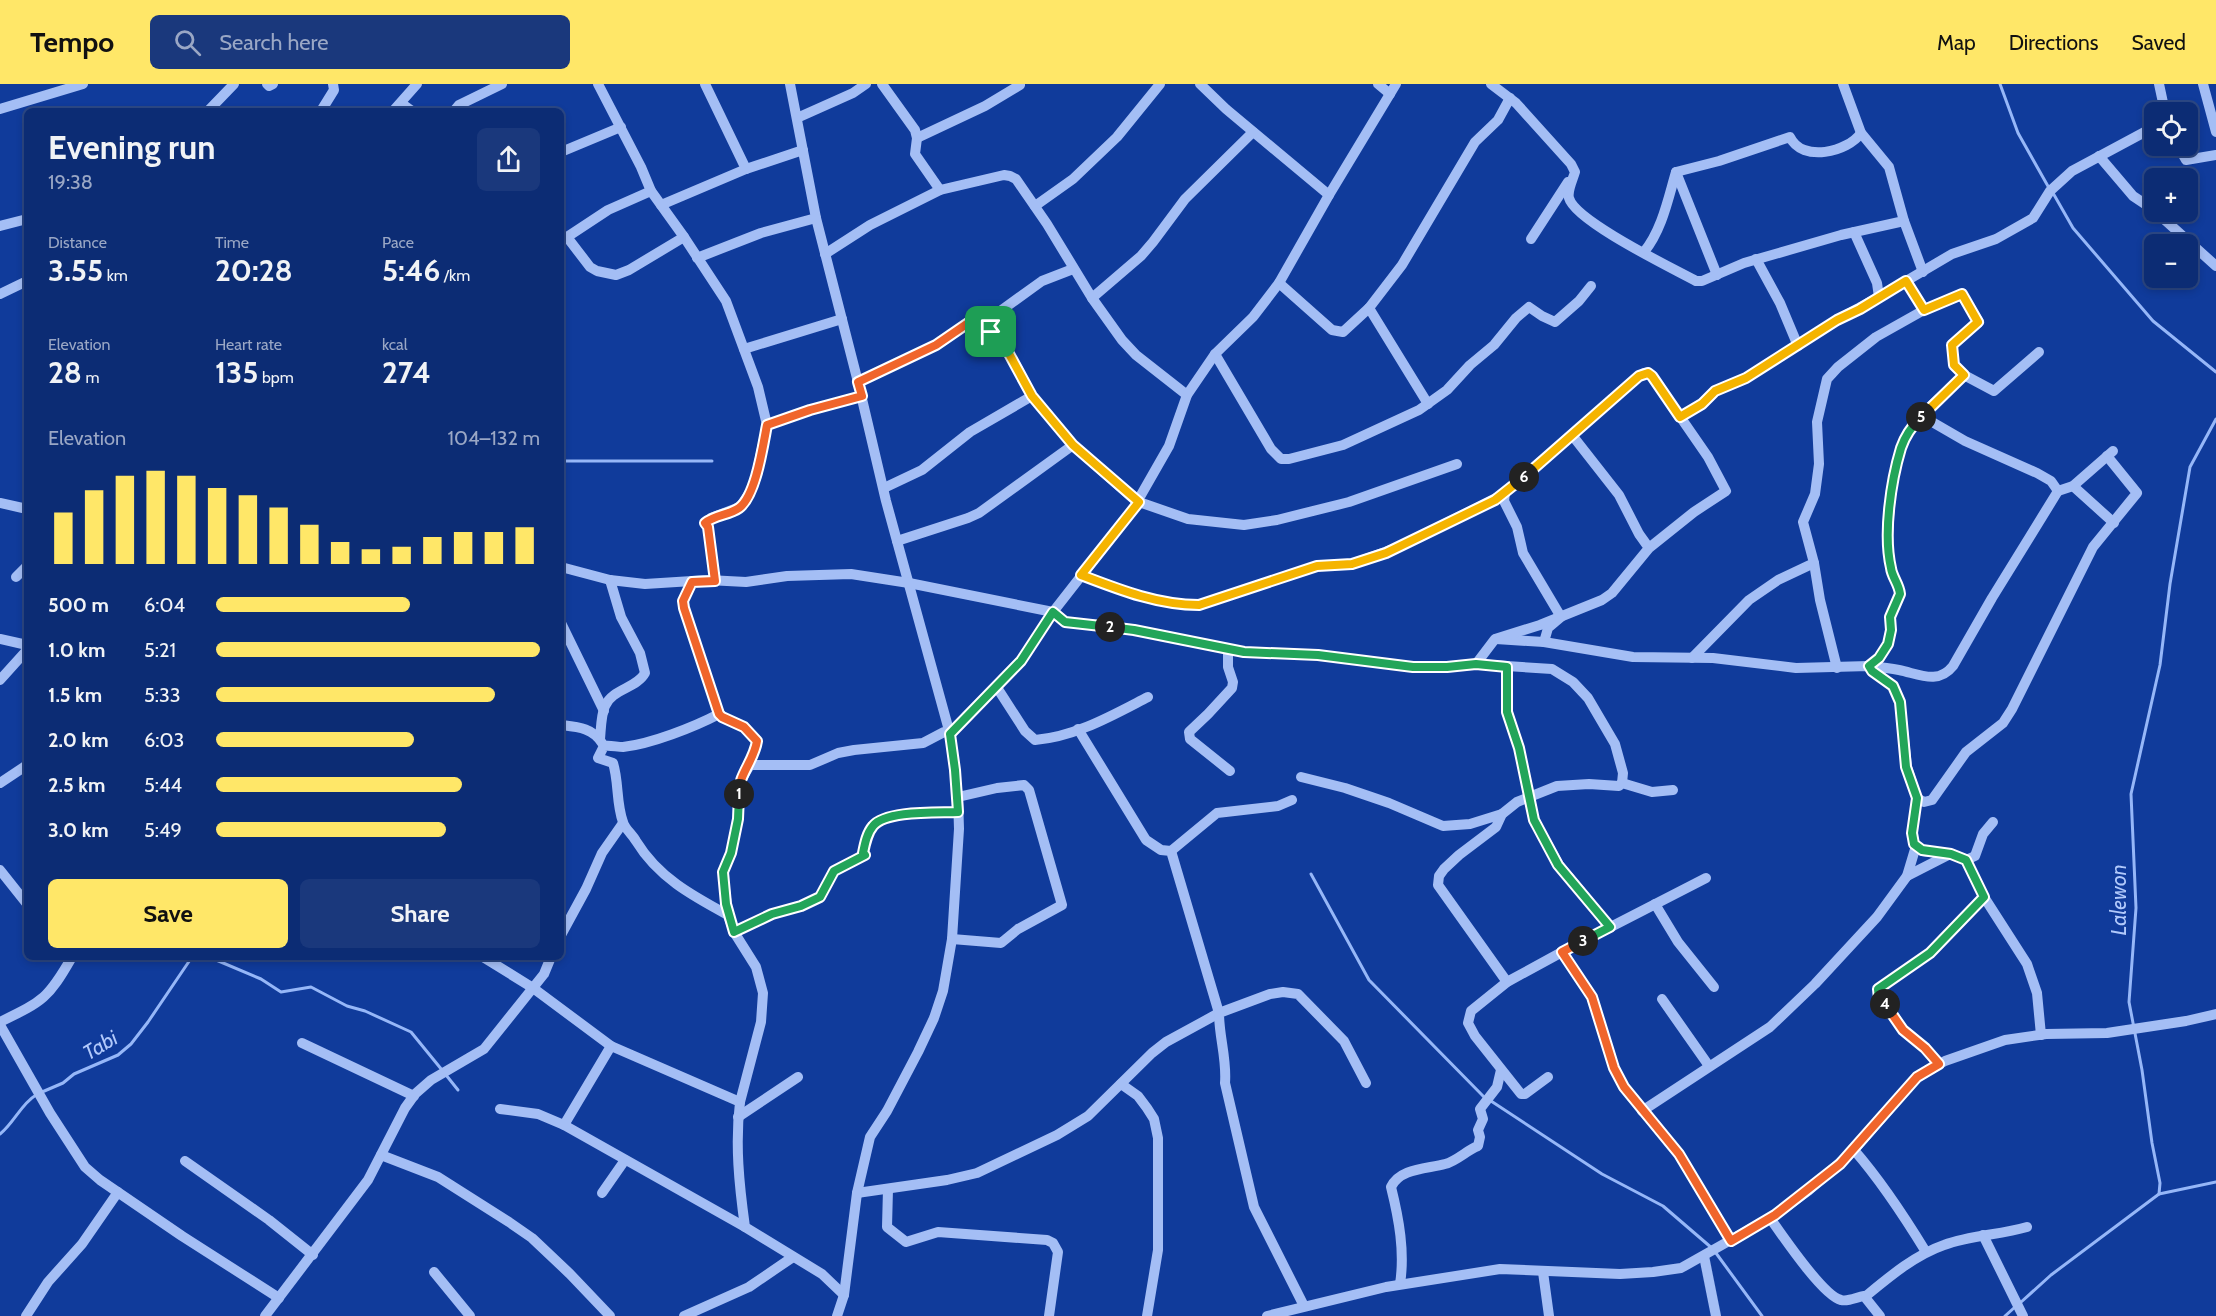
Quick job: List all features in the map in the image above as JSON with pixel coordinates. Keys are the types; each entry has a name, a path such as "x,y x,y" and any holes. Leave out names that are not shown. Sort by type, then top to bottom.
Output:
{"street":[{"path":"0,109 83,84"},
{"path":"211,108 234,84"},
{"path":"267,84 269,86 273,84"},
{"path":"323,108 334,90 333,84"},
{"path":"397,107 417,84"},
{"path":"456,108 502,84"},
{"path":"598,84 651,191 726,301 758,387 767,425 755,481 750,492 740,507 711,518 705,523 708,527 715,581"},
{"path":"705,84 746,169"},
{"path":"790,84 816,218 897,541 950,734 958,797 959,829 952,939 943,991 934,1018 902,1084 870,1137 857,1193 844,1295 837,1316"},
{"path":"797,118 853,93 866,84"},
{"path":"882,84 910,122 917,138 915,154 940,190"},
{"path":"1035,206 1073,179 1117,137 1160,84"},
{"path":"1200,84 1253,132 1329,195"},
{"path":"1378,84 1390,94"},
{"path":"950,734 1021,661 1053,612 1138,502 1169,446 1187,395 1215,354 1253,317 1279,283 1396,84"},
{"path":"1491,84 1510,98 1537,125 1575,172"},
{"path":"1843,84 1861,133 1889,167 1904,221 1923,272"},
{"path":"2159,84 2163,102"},
{"path":"2203,84 2216,132"},
{"path":"917,138 985,106 1020,85"},
{"path":"1279,283 1332,330 1339,333 1344,332 1369,308 1402,265 1475,142 1497,120 1510,98"},
{"path":"564,151 621,127"},
{"path":"1092,298 1141,256 1185,199 1253,132"},
{"path":"1680,417 1702,404 1715,391 1746,378 1829,325 1952,254 1996,239 2033,218 2057,183 2072,171 2144,132"},
{"path":"1676,172 1719,161 1790,137 1792,142 1803,150 1823,153 1854,143 1861,133"},
{"path":"662,205 746,169 803,150"},
{"path":"2184,156 2186,160 2216,155"},
{"path":"2099,156 2133,196 2144,204"},
{"path":"1531,239 1575,172"},
{"path":"1575,172 1568,195 1570,202 1578,212 1610,235 1696,281 1702,281 1756,259 1904,221"},
{"path":"1644,252 1653,242 1659,228 1676,172"},
{"path":"1676,172 1717,275"},
{"path":"825,254 870,225 940,190 1004,175 1010,176 1016,179 1035,206 1073,269 1122,340 1136,355 1187,395"},
{"path":"651,191 608,210 564,239 597,272 616,275 629,270 684,237"},
{"path":"697,258 761,233 816,218"},
{"path":"0,226 24,220"},
{"path":"2167,222 2216,266"},
{"path":"1854,232 1877,283 1879,297"},
{"path":"1756,259 1780,303 1798,346"},
{"path":"858,382 936,345 971,321 992,316 1042,281 1073,269"},
{"path":"1906,281 1924,310"},
{"path":"0,294 24,282"},
{"path":"1215,354 1271,448 1281,459 1289,459 1343,445 1419,410 1447,390 1470,365 1494,345 1516,318 1529,307 1555,322 1579,301 1591,286"},
{"path":"1837,668 1803,522 1815,494 1819,453 1817,422 1827,379 1838,367 1876,337 1924,310 1962,294 1978,322 1952,345 1954,365 1964,375 1994,392 2039,352"},
{"path":"1369,308 1428,404"},
{"path":"744,349 842,319"},
{"path":"978,321 996,336 1007,350 1032,396 1073,445 1138,502 1188,519 1244,525 1277,520 1349,502 1457,464"},
{"path":"1081,575 1131,595 1183,605 1199,605 1317,566 1352,564 1386,553 1505,493 1639,376 1644,373 1652,376 1708,457 1726,491 1694,512 1649,548 1612,593 1602,600 1561,617 1495,639 1476,664"},
{"path":"1869,666 1879,658 1888,644 1891,630 1890,617 1900,594 1891,569 1888,541 1892,489 1901,447 1919,419 1964,375"},
{"path":"767,425 862,396"},
{"path":"884,488 922,470 970,432 1032,396"},
{"path":"1919,419 1927,419 1965,441 2037,473 2051,481 2058,491"},
{"path":"1572,435 1619,495 1649,548"},
{"path":"897,541 979,513 1073,445"},
{"path":"1495,639 1544,642 1633,657 1713,658 1796,668 1869,666 1933,678 1948,673 2058,491 2073,486 2110,453 2137,493 2093,547 2003,723 1966,752 1932,800 1924,802 1917,798"},
{"path":"2073,486 2114,524"},
{"path":"1505,493 1504,501 1516,526 1523,553 1561,617"},
{"path":"0,503 24,508"},
{"path":"1692,658 1749,600 1778,580 1814,563"},
{"path":"564,568 610,580 645,584 746,582 798,575 851,574 909,583 1053,612 1065,622 1134,630 1228,649 1318,655 1413,667 1476,664 1552,669 1573,682 1588,698 1615,744 1623,773 1622,783"},
{"path":"16,577 24,569"},
{"path":"610,580 621,617 640,653 645,673 640,680 611,698 604,711 602,742 598,758 613,763 617,776 623,823 640,848 675,885 728,915"},
{"path":"692,582 683,601 684,608 719,714 744,727 757,741 750,765 739,784 738,819 731,853 723,872 728,915 734,932 756,967 764,999 761,1022 740,1101 736,1137 738,1179 746,1227"},
{"path":"1544,642 1548,628 1561,617"},
{"path":"564,628 604,711"},
{"path":"0,639 24,644"},
{"path":"1228,649 1228,667 1233,682 1232,688 1190,732 1190,739 1230,771"},
{"path":"0,680 24,653"},
{"path":"1869,666 1872,671 1893,686 1900,702 1906,767 1917,798 1912,841 1922,850 1951,854 1966,860 1984,897 2027,964 2037,993 2041,1035"},
{"path":"1507,667 1507,712 1519,748 1534,820 1558,865 1610,927"},
{"path":"996,686 1025,731 1035,740 1050,739 1106,719 1148,698"},
{"path":"564,726 590,730 602,742 622,747 693,727 719,714"},
{"path":"1078,729 1146,840 1161,849 1171,851"},
{"path":"750,765 810,765 838,753 923,743 944,732 950,734"},
{"path":"0,783 24,767"},
{"path":"1301,777 1378,799 1443,826 1470,824 1502,814 1529,796 1557,786 1589,784 1619,786 1622,783 1652,792 1673,790"},
{"path":"952,939 1001,943 1018,929 1062,905 1029,790 1024,785 997,788 958,797"},
{"path":"1171,851 1217,813 1278,806 1292,800"},
{"path":"734,932 772,914 801,906 820,897 834,871 865,855 863,853 866,840 873,826 883,819 898,815 958,812"},
{"path":"1502,814 1496,827 1459,855 1444,869 1437,880 1464,924 1507,982"},
{"path":"1966,860 1975,856 1983,834 1994,822"},
{"path":"564,929 602,853 623,823"},
{"path":"1642,1111 1770,1027 1815,984 1877,916 1907,876 1916,846"},
{"path":"1171,851 1219,1013 1219,1035 1226,1065 1225,1083 1254,1207 1304,1306"},
{"path":"1907,876 1951,854"},
{"path":"0,870 24,900"},
{"path":"1548,1077 1525,1094 1521,1094 1514,1087 1475,1036 1468,1023 1469,1017 1478,1004 1507,982 1706,878"},
{"path":"1939,1064 1925,1048 1903,1030 1888,1006 1879,999 1878,989 1930,953 1984,897"},
{"path":"1654,904 1678,942 1714,987"},
{"path":"1562,952 1592,997 1614,1068 1624,1087 1679,1154 1731,1241"},
{"path":"69,960 56,986 43,1000 0,1023 74,1153 85,1167 118,1192 279,1298"},
{"path":"488,960 533,988 611,1046 740,1101"},
{"path":"265,1316 368,1180 405,1108 414,1096 431,1080 484,1049 544,974 550,960"},
{"path":"857,1193 947,1180 977,1173 1014,1156 1057,1135 1088,1116 1166,1042 1219,1013 1270,994 1283,992 1298,994 1344,1041 1366,1083"},
{"path":"1662,999 1709,1066"},
{"path":"1267,1316 1400,1284 1500,1269 1620,1274 1682,1268 1770,1218 1808,1191 1854,1150 1917,1077 1939,1064 2005,1040 2041,1035 2107,1033 2216,1014"},
{"path":"302,1043 414,1096"},
{"path":"564,1125 611,1046"},
{"path":"1400,1284 1403,1267 1398,1215 1391,1187 1395,1179 1402,1174 1447,1164 1478,1146 1480,1137 1478,1130 1483,1119 1480,1109 1497,1087 1501,1070"},
{"path":"738,1117 798,1077"},
{"path":"1121,1084 1138,1096 1147,1108 1154,1119 1158,1138 1158,1250 1147,1316"},
{"path":"1497,1087 1514,1087"},
{"path":"500,1108 538,1114 564,1125 746,1227 822,1274 844,1295"},
{"path":"1854,1150 1889,1193 1926,1252"},
{"path":"381,1155 438,1177 532,1238 610,1316"},
{"path":"602,1193 626,1160"},
{"path":"185,1161 269,1220 313,1255"},
{"path":"888,1189 887,1227 906,1242 938,1232 1047,1239 1053,1243 1058,1252 1049,1316"},
{"path":"26,1316 48,1282 88,1236 118,1192"},
{"path":"1770,1218 1813,1276 1832,1296 1844,1301 1866,1296 1886,1279 1926,1252 1946,1244 2027,1227"},
{"path":"1983,1235 2023,1316"},
{"path":"1704,1256 1716,1316"},
{"path":"684,1316 748,1287 793,1257"},
{"path":"434,1272 470,1316"},
{"path":"1543,1272 1549,1316"},
{"path":"1866,1296 1880,1316"}],"waterway":[{"path":"2000,84 2018,133 2049,188"},
{"path":"2053,193 2073,228 2153,321 2216,372"},
{"name":"Lalewon","path":"2159,1194 2160,1183 2129,1002 2136,908 2131,794 2160,665 2170,584 2190,467 2216,419"},
{"path":"564,461 712,461"},
{"path":"1311,874 1369,980 1485,1098"},
{"name":"Tabi","path":"42,1092 63,1083 74,1074 118,1055 131,1044 190,960"},
{"path":"216,960 261,979 281,992 311,987 347,1006 365,1011 411,1032 442,1070"},
{"path":"446,1075 458,1090"},
{"name":"Tabi","path":"0,1134 26,1103 36,1095"},
{"path":"1491,1101 1602,1174 1663,1206 1713,1249 1762,1316"},
{"name":"Lalewon","path":"2020,1303 2051,1275 2159,1194 2216,1182"},
{"name":"Lalewon","path":"2005,1316 2015,1307"}],"route":[{"path":"1906,281 1924,310 1962,294 1978,322 1952,345 1954,365 1964,375 1919,419 1901,447 1892,489 1888,541 1891,569 1900,594 1890,617 1891,630 1888,644 1879,658 1869,666 1872,671 1893,686 1902,709 1906,767 1917,798 1912,841 1919,849 1951,854 1966,860 1984,897 1930,953 1878,989 1879,999 1888,1006 1903,1030 1925,1048 1939,1064 1917,1077 1840,1164 1775,1215 1731,1241 1679,1154 1624,1087 1614,1068 1592,997 1562,952 1610,927 1558,865 1534,820 1519,748 1507,712 1507,667 1476,664 1413,667 1318,655 1244,652 1134,630 1065,622 1053,612 1021,661 950,734 958,812 898,815 883,819 873,826 866,840 863,853 865,855 834,871 820,897 801,906 772,914 734,932 728,915 723,872 731,853 738,819 739,784 750,765 757,741 744,727 719,714 684,608 685,594 692,582 715,581 708,527 705,523 711,518 740,507 750,492 755,481 767,425 862,396 858,382 936,345 971,321 978,321 991,332 1007,350 1032,396 1073,445 1139,502 1081,575 1131,595 1183,605 1199,605 1317,566 1352,564 1386,553 1495,500 1644,373 1652,376 1680,417 1702,404 1715,391 1746,378 1798,346 1805,339 1906,281"}]}
